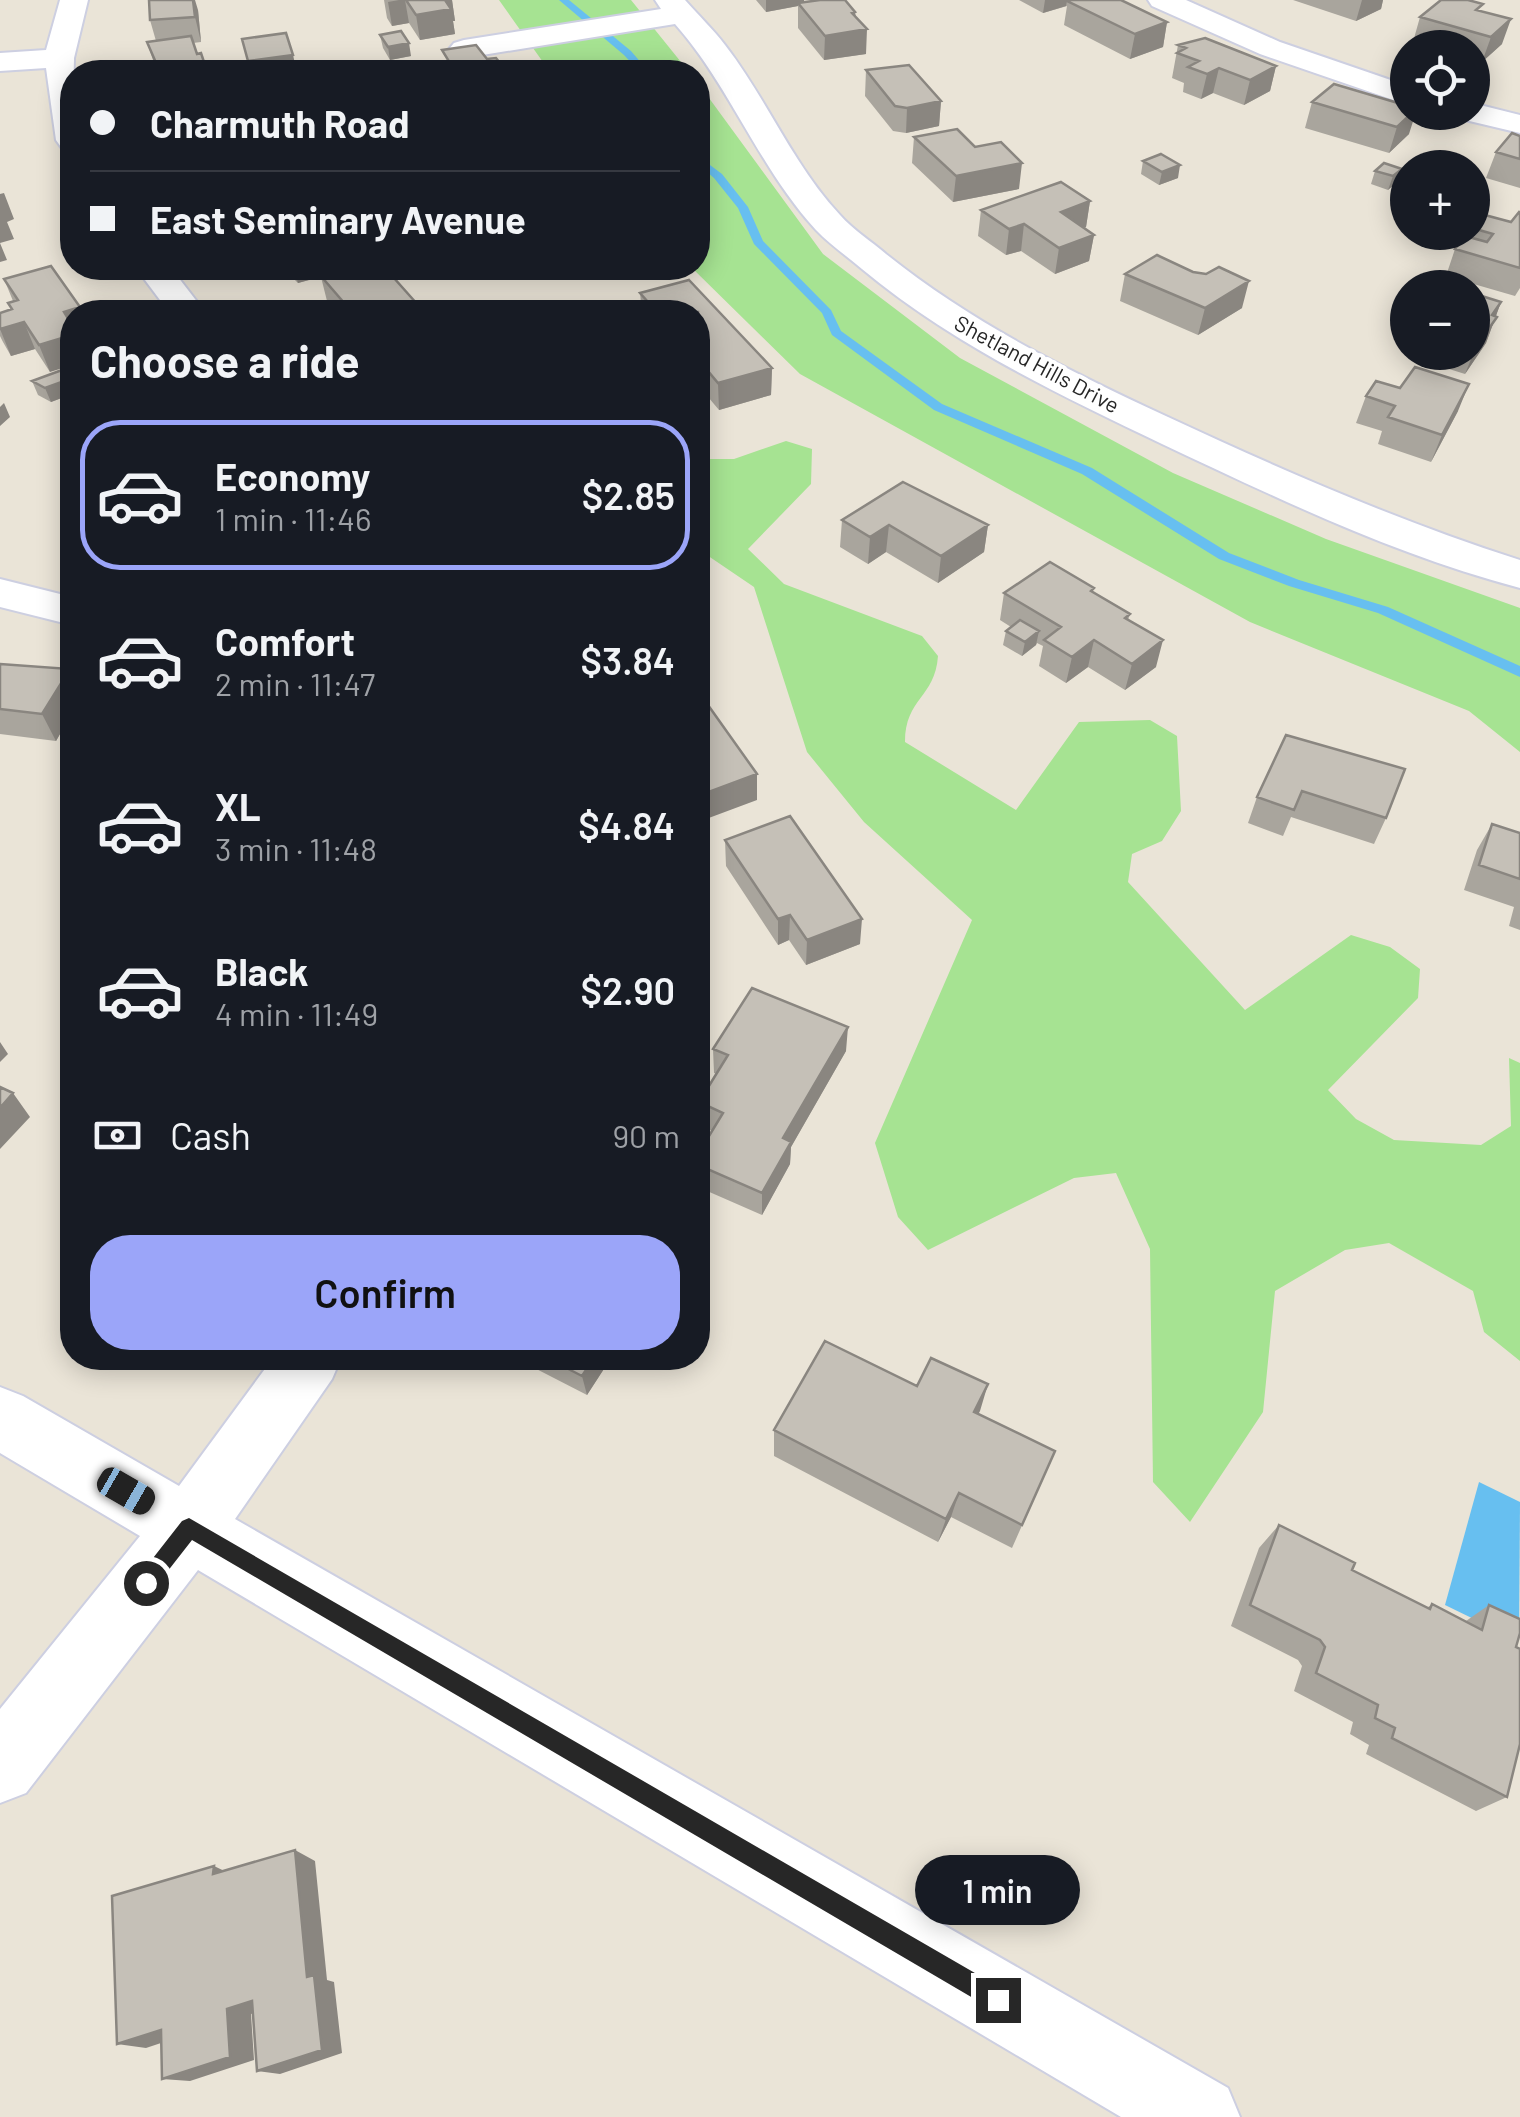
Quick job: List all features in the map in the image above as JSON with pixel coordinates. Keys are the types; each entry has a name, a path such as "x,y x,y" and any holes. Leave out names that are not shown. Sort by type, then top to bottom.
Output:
{"street":[{"path":"60,70 58,58 74,0"},
{"path":"1162,0 1270,48 1390,90"},
{"path":"464,49 575,34 676,7"},
{"name":"Shetland Hills Drive","path":"676,7 737,82 798,185 829,224 914,294 1056,379 1312,500 1408,538 1520,574"},
{"path":"0,62 58,58"},
{"path":"1490,116 1520,124"},
{"path":"162,280 178,300"},
{"path":"0,593 60,608"},
{"path":"0,1767 189,1528 301,1370"},
{"path":"0,1418 1199,2117"}],"green space":[{"path":"499,0 631,0 679,60 542,60"},
{"path":"710,99 823,254 960,358 1173,473 1326,539 1520,608 1520,752 1469,711 1250,622 800,374 704,280 710,280"},
{"path":"786,441 812,449 811,484 748,549 784,584 922,636 938,656 932,681 910,716 905,742 1016,810 1079,722 1150,720 1177,736 1181,811 1162,841 1132,854 1128,882 1245,1010 1351,935 1390,947 1420,969 1418,998 1328,1090 1356,1119 1394,1140 1481,1145 1511,1126 1509,1058 1520,1063 1520,1361 1484,1332 1473,1291 1389,1243 1345,1250 1275,1291 1263,1412 1190,1522 1153,1482 1150,1249 1116,1173 1074,1178 928,1250 898,1217 875,1143 972,920 864,822 807,752 754,587 710,557 710,459 734,459"}],"water":[{"path":"1479,1482 1520,1502 1519,1641 1445,1605"}],"building":[{"path":"149,0 193,0 195,17 150,20"},
{"path":"406,0 445,0 451,9 416,15"},
{"path":"845,0 867,29 825,36 798,3"},
{"path":"1069,0 1121,0 1167,22 1135,34"},
{"path":"1441,0 1468,0 1483,4 1476,10 1511,19 1491,37 1490,30 1466,30 1420,17"},
{"path":"401,31 409,43 388,47 380,35"},
{"path":"286,33 293,55 248,60 242,39"},
{"path":"191,36 203,60 155,60 147,42"},
{"path":"1205,38 1276,66 1250,80 1219,68 1207,74 1188,67 1199,61 1177,53 1186,48 1178,45"},
{"path":"476,45 487,59 498,60 448,60 442,50"},
{"path":"909,65 941,101 907,108 895,106 866,70"},
{"path":"1334,84 1390,101 1390,125 1312,102"},
{"path":"957,129 975,147 1001,142 1022,163 956,176 914,137"},
{"path":"1512,133 1520,136 1520,159 1496,152"},
{"path":"1161,154 1180,165 1162,172 1143,161"},
{"path":"1384,163 1390,165 1390,175 1375,171"},
{"path":"1061,182 1090,201 1061,212 1094,235 1059,248 1024,224 1009,229 981,210"},
{"path":"1519,212 1520,268 1458,250 1490,250 1490,216 1511,222"},
{"path":"1157,255 1193,272 1206,274 1219,267 1249,281 1205,308 1125,274"},
{"path":"51,266 75,300 60,300 60,339 39,345 24,322 0,329 0,313 12,309 8,303 18,300 4,279"},
{"path":"324,280 396,280 414,300 342,300"},
{"path":"689,280 708,300 646,300 640,293"},
{"path":"1490,299 1501,302 1492,315 1497,317 1490,327"},
{"path":"710,302 772,368 718,383 710,373"},
{"path":"1413,370 1469,384 1442,435 1388,417 1395,406 1366,396 1376,381 1400,388"},
{"path":"60,371 60,383 45,388 32,381"},
{"path":"903,482 988,525 941,556 889,525 870,537 842,520"},
{"path":"1050,562 1094,588 1091,591 1130,614 1125,618 1163,640 1132,664 1094,640 1072,657 1044,640 1061,627 1004,593"},
{"path":"1020,620 1039,631 1025,642 1006,631"},
{"path":"0,664 60,668 60,685 42,714 0,709"},
{"path":"710,708 757,774 710,792"},
{"path":"1286,735 1405,769 1386,818 1302,791 1294,810 1257,797"},
{"path":"790,816 862,919 807,940 790,915 778,919 725,840"},
{"path":"1492,824 1520,833 1520,879 1479,865"},
{"path":"752,988 848,1027 783,1138 791,1142 762,1193 710,1170 710,1134 723,1113 710,1107 710,1084 728,1055 713,1049"},
{"path":"0,1087 13,1093 0,1108"},
{"path":"825,1341 917,1386 931,1358 988,1384 974,1412 1055,1451 1022,1525 959,1493 946,1519 774,1430"},
{"path":"1279,1525 1355,1563 1352,1570 1482,1630 1489,1605 1520,1619 1516,1647 1520,1649 1520,1744 1507,1797 1392,1738 1395,1728 1375,1718 1378,1705 1316,1673 1325,1647 1320,1640 1250,1605"},
{"path":"295,1850 307,1977 314,1975 322,2050 257,2071 252,2001 227,2009 230,2057 162,2079 161,2030 117,2044 112,1896 214,1866 213,1874"}],"waterway":[{"path":"564,0 634,60"},
{"path":"710,169 743,207 758,242 827,312 836,333 938,407 1087,471 1224,556 1294,583 1383,610 1520,672"}],"route":[{"path":"146,1583 189,1528 998,2000"}]}
